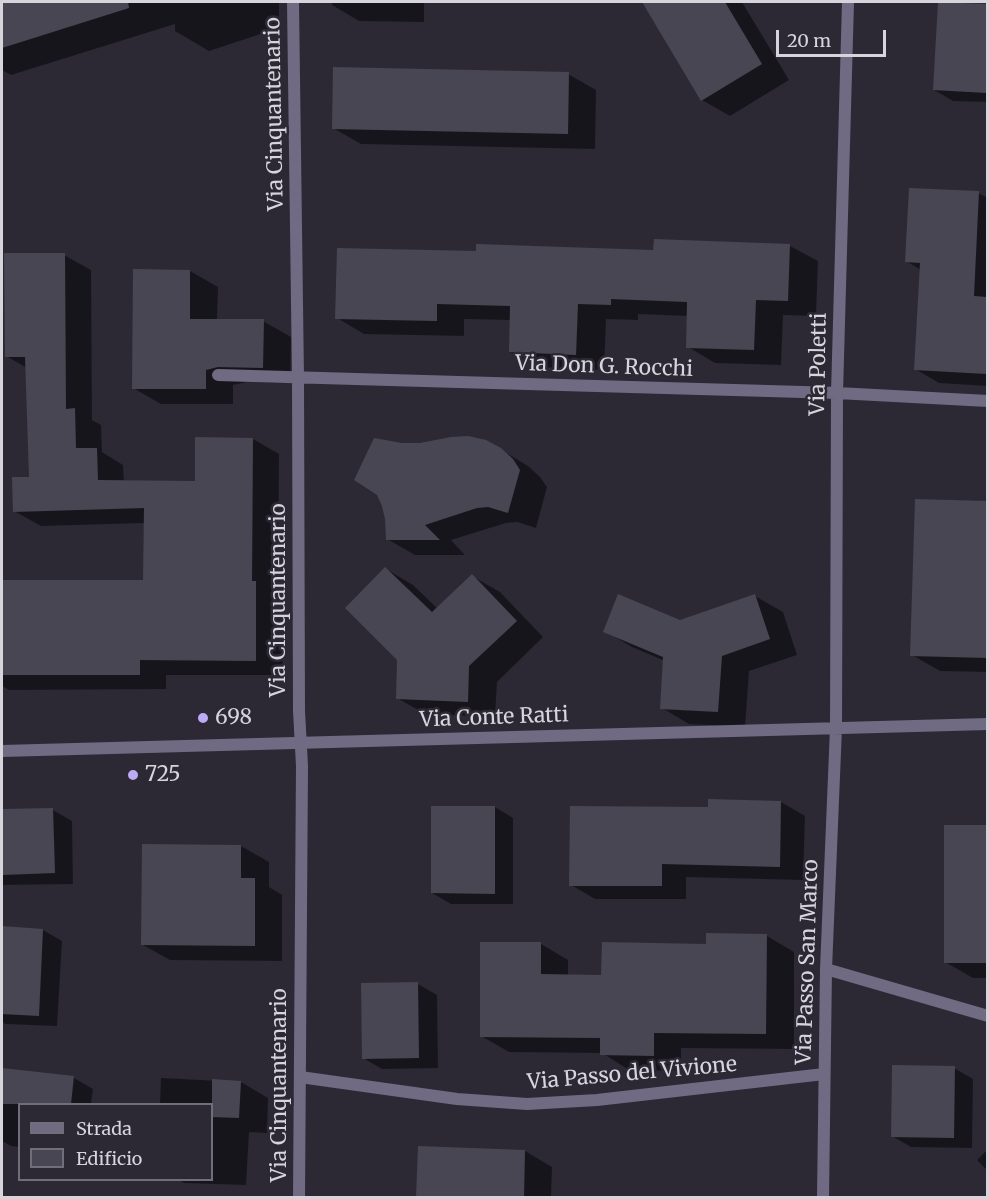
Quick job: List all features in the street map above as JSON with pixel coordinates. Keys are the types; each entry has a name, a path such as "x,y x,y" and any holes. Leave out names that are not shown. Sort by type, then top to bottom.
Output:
{"street":[{"name":"Via Cinquantenario","path":"293,2 300,743 299,1197"},
{"name":"Via Poletti","path":"836,728 837,393 848,2"},
{"name":"Via Don G. Rocchi","path":"218,375 837,393 987,401"},
{"name":"Via Conte Ratti","path":"2,750 987,724"},
{"name":"Via Passo San Marco","path":"823,1197 826,969 836,728"},
{"path":"826,969 987,1016"},
{"name":"Via Passo del Vivione","path":"300,1077 457,1099 527,1104 597,1100 824,1074"}],"building":[{"path":"2,2 128,2 129,8 2,48"},
{"path":"642,2 725,2 762,64 701,101"},
{"path":"938,2 987,4 987,93 933,90"},
{"path":"333,67 569,72 568,134 332,129"},
{"path":"909,188 979,191 974,296 987,297 987,374 914,370 920,263 905,262"},
{"path":"654,239 790,244 788,301 756,300 754,350 686,348 687,302 611,299 611,305 578,304 576,355 509,352 510,306 437,304 437,321 335,319 337,248 476,251 476,244 653,250"},
{"path":"4,253 65,253 66,409 75,408 76,448 97,448 98,480 195,481 195,437 253,438 252,581 256,581 256,661 140,660 140,675 2,675 2,580 143,580 144,508 13,512 12,477 29,477 25,357 5,357"},
{"path":"133,269 190,270 190,319 264,319 263,368 218,367 206,370 206,389 132,389"},
{"path":"468,436 486,440 501,448 513,459 520,470 508,513 488,507 477,508 425,525 440,540 386,540 385,519 377,495 354,480 374,438 402,443 420,443"},
{"path":"915,499 987,501 987,658 910,656"},
{"path":"385,567 432,612 472,574 517,621 469,666 468,702 396,699 397,660 345,608"},
{"path":"618,594 680,620 755,594 770,639 722,656 718,712 660,709 663,657 603,632"},
{"path":"708,799 781,801 780,867 662,864 662,886 569,886 570,806 708,807"},
{"path":"431,806 495,806 495,894 431,893"},
{"path":"53,808 55,873 2,875 2,809"},
{"path":"944,825 987,825 987,963 944,963"},
{"path":"142,844 241,845 241,878 255,878 255,946 141,945"},
{"path":"2,926 43,929 39,1016 2,1014"},
{"path":"706,933 767,934 766,1034 654,1033 654,1056 600,1055 600,1038 480,1037 480,942 541,942 541,974 601,975 602,942 706,944"},
{"path":"418,982 419,1058 362,1059 361,983"},
{"path":"892,1065 955,1066 954,1138 891,1137"},
{"path":"2,1068 74,1076 71,1103 2,1104"},
{"path":"212,1079 241,1081 239,1118 213,1117"},
{"path":"418,1146 525,1150 524,1197 416,1197"}],"place":[{"name":"698","path":"203,718"},
{"name":"725","path":"133,775"}]}
